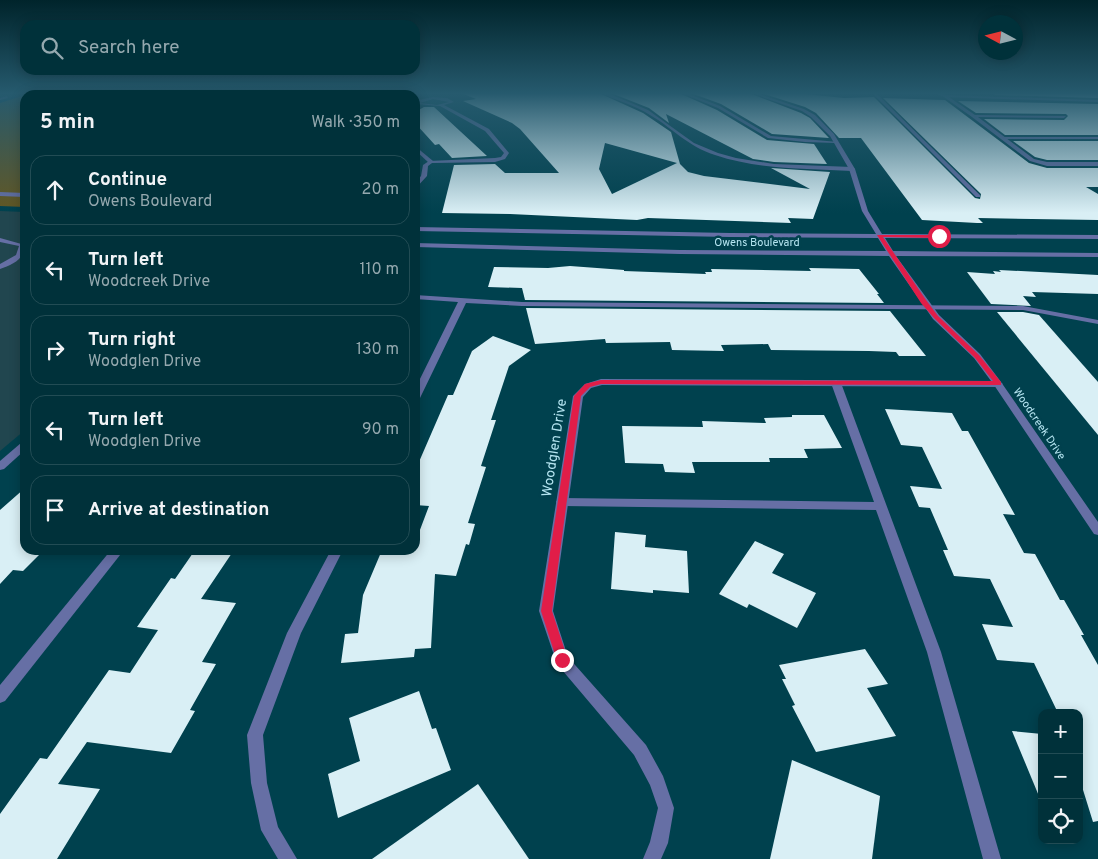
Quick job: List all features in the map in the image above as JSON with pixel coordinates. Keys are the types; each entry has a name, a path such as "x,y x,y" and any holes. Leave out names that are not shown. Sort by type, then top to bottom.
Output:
{"street":[{"path":"420,181 424,176 426,165 431,162 495,160 503,158 507,153 490,133"},
{"path":"678,133 712,153 732,159 852,169"},
{"path":"763,133 770,137 836,142"},
{"name":"Woodcreek Drive","path":"830,133 852,169 860,197 890,254 929,308 977,356 1098,531"},
{"path":"914,133 978,196"},
{"path":"997,133 1038,162 1098,164"},
{"path":"1003,138 1098,138"},
{"path":"420,151 431,162"},
{"path":"0,194 20,195"},
{"name":"Owens Boulevard","path":"420,229 879,236 1098,237"},
{"path":"0,240 20,244"},
{"name":"Owens Boulevard","path":"420,245 680,252 1098,255"},
{"path":"0,267 20,256"},
{"path":"420,297 522,304 1023,308 1098,322"},
{"path":"420,388 463,300"},
{"name":"Woodglen Drive","path":"652,859 660,843 666,808 657,782 640,750 562,660 546,611 578,396 588,386 601,382 998,384"},
{"path":"836,383 934,652 992,859"},
{"path":"0,467 20,449"},
{"path":"562,502 880,506"},
{"path":"0,696 114,555"},
{"path":"285,858 270,830 259,783 255,735 294,633 334,555"}],"shaded area":[{"path":"0,133 20,133 20,207 0,206"},
{"path":"0,211 20,212 20,434 0,451"}],"building":[{"path":"424,133 462,133 487,156 452,158 439,144 435,145"},
{"path":"524,133 671,133 680,164 688,172 704,176 810,189 771,168 830,172 813,219 788,218 791,223 442,213 454,165 495,164 505,173 559,173","holes":["605,143 677,163 612,194 599,169"]},
{"path":"703,133 755,133 767,140 814,144 827,164 774,162 753,159"},
{"path":"770,133 824,133 829,138"},
{"path":"834,133 910,133 975,198 980,199 981,194 919,133 989,133 1029,163 1047,168 1098,168 1098,187 1086,187 1098,194 1098,220 978,218 983,223 977,223 922,220 861,138 839,138"},
{"path":"1002,133 1098,133 1098,135 1005,135"},
{"path":"1013,141 1098,141 1098,160 1047,160 1035,157"},
{"path":"570,266 624,271 706,274 705,272 712,272 711,269 811,271 809,268 859,269 884,303 525,300 522,288 488,287 494,267 548,268"},
{"path":"999,270 1098,275 1098,294 1032,292 1036,297 1023,296 1031,306 991,304 967,272 995,274 993,271 1001,272"},
{"path":"526,308 890,311 926,356 899,356 896,352 771,350 768,344 721,345 724,351 672,350 670,342 606,343 605,339 535,344"},
{"path":"997,312 1023,312 1039,315 1098,382 1098,435"},
{"path":"493,336 531,350 509,366 491,420 496,420 481,466 486,467 468,523 475,524 469,545 466,544 456,576 435,574 431,648 415,649 414,657 341,663 345,634 358,633 363,595 380,555 420,555 420,530 429,506 420,505 420,459 448,395 453,395 472,351"},
{"path":"885,409 952,413 962,431 968,431 1015,515 1003,514 1024,553 1035,554 1060,600 1064,600 1084,635 1081,635 1098,665 1098,821 1093,822 1083,790 1083,709 1056,709 1034,663 997,660 982,624 1013,627 990,579 954,576 943,550 948,550 930,508 919,507 910,486 942,489 922,447 901,445"},
{"path":"792,415 824,415 842,448 804,449 808,458 769,458 770,462 692,462 695,473 665,472 663,464 625,463 622,426 703,427 702,421 766,423 764,418 792,417"},
{"path":"20,492 20,555 39,555 23,571 13,570 0,584 0,510"},
{"path":"615,532 646,535 645,547 687,551 689,593 653,590 653,593 611,589"},
{"path":"755,541 784,554 772,573 816,593 797,628 749,604 747,608 719,594"},
{"path":"192,555 231,555 201,599 236,603 202,662 216,664 190,710 195,711 171,753 87,742 58,784 100,789 57,859 0,859 0,814 40,758 47,759 109,670 130,673 158,630 137,627 171,578 175,579"},
{"path":"865,649 888,684 867,688 896,736 816,752 792,706 795,705 782,679 786,679 779,665"},
{"path":"419,691 432,729 436,728 451,770 338,818 328,774 360,761 349,718"},
{"path":"1012,731 1038,734 1038,794"},
{"path":"792,760 880,796 872,859 770,859"},
{"path":"478,784 529,859 372,859 451,803"}],"route":[{"path":"562,660 546,611 578,396 588,386 601,382 998,384 977,356 936,317 923,301 879,236 939,236"}]}
